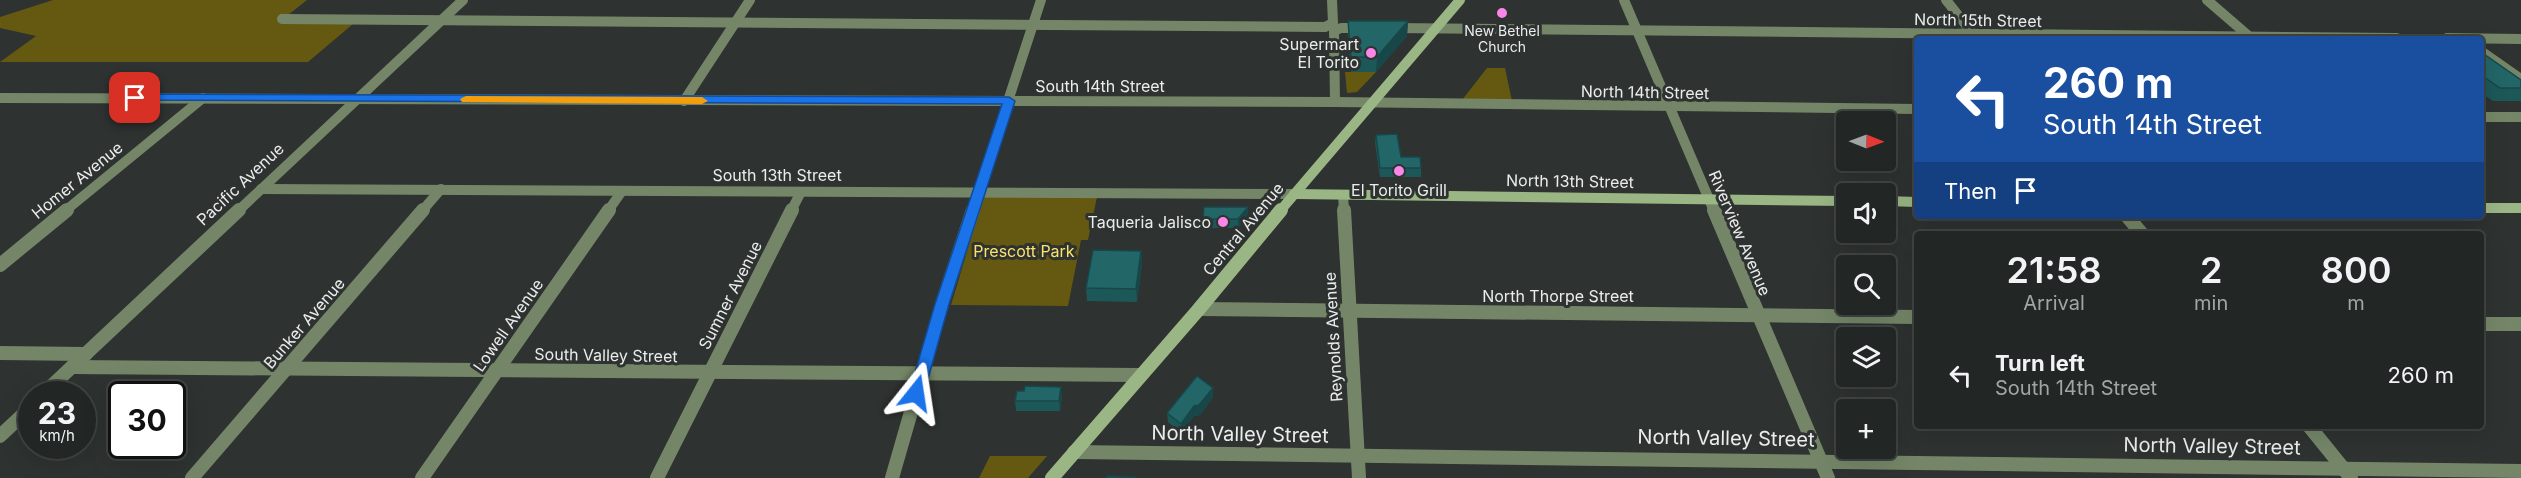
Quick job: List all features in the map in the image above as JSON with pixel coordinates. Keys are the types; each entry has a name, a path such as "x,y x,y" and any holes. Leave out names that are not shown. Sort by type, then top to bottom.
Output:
{"main road":[{"name":"Central Avenue","path":"1052,478 1139,375 1199,309 1293,194 1460,0"},
{"name":"North 13th Street","path":"1293,194 1836,201"},
{"path":"1896,201 1914,202"},
{"path":"2484,208 2520,209"}],"street":[{"name":"Pacific Avenue","path":"57,381 463,0"},
{"path":"684,101 750,0"},
{"path":"892,478 921,374 1041,0"},
{"path":"1332,0 1335,102"},
{"name":"Riverview Avenue","path":"1624,0 1828,478"},
{"path":"1946,0 1975,36"},
{"path":"2207,0 2249,36"},
{"name":"North 15th Street","path":"282,19 1434,28 1920,36"},
{"path":"2484,39 2521,39"},
{"path":"2484,53 2521,79"},
{"name":"South 14th Street","path":"0,98 1373,103"},
{"name":"Homer Avenue","path":"0,265 203,98"},
{"name":"North 14th Street","path":"1373,103 1914,109"},
{"path":"2484,117 2521,117"},
{"name":"South 13th Street","path":"261,189 1293,194"},
{"name":"Bunker Avenue","path":"192,478 441,189"},
{"name":"Lowell Avenue","path":"422,478 622,191"},
{"name":"Sumner Avenue","path":"657,478 801,192"},
{"name":"Reynolds Avenue","path":"1343,195 1359,478"},
{"path":"2130,219 2140,231"},
{"name":"North Thorpe Street","path":"1199,309 1914,317"},
{"path":"2484,324 2521,324"},
{"path":"0,352 86,354"},
{"name":"South Valley Street","path":"72,367 1139,375"},
{"path":"0,435 18,419"},
{"path":"2311,429 2348,473"},
{"name":"North Valley Street","path":"1074,452 1820,460 2348,473 2521,471"}],"green space":[{"path":"53,0 307,0 278,23 353,24 308,62 0,62 36,36 0,28 0,17"},
{"path":"1487,68 1505,68 1512,101 1462,100"},
{"path":"1345,72 1376,72 1357,92 1347,93"},
{"name":"Prescott Park","path":"986,196 1097,197 1088,240 1081,240 1068,306 951,305 983,199"},
{"path":"990,456 1047,456 1028,478 979,478"}],"building":[{"path":"1348,21 1408,21 1377,57 1351,57"},
{"path":"2484,54 2521,80 2521,88 2500,88 2484,77"},
{"path":"1397,134 1401,157 1420,157 1421,168 1380,168 1376,135"},
{"path":"1204,207 1248,207 1238,219 1203,219"},
{"path":"1093,250 1141,251 1136,289 1086,288"},
{"path":"1197,376 1213,388 1199,405 1194,406 1181,424 1167,413"},
{"path":"1025,386 1061,387 1059,401 1015,401 1017,391 1024,391"},
{"path":"1107,476 1136,477 1106,478"}],"slow traffic":[{"path":"466,99 702,101"}],"place":[{"name":"New Bethel Church","path":"1502,13"},
{"name":"Supermart El Torito","path":"1371,53"},
{"name":"El Torito Grill","path":"1399,171"},
{"name":"Taqueria Jalisco","path":"1223,222"}],"route":[{"path":"135,98 1009,101 942,304 916,393"}]}
